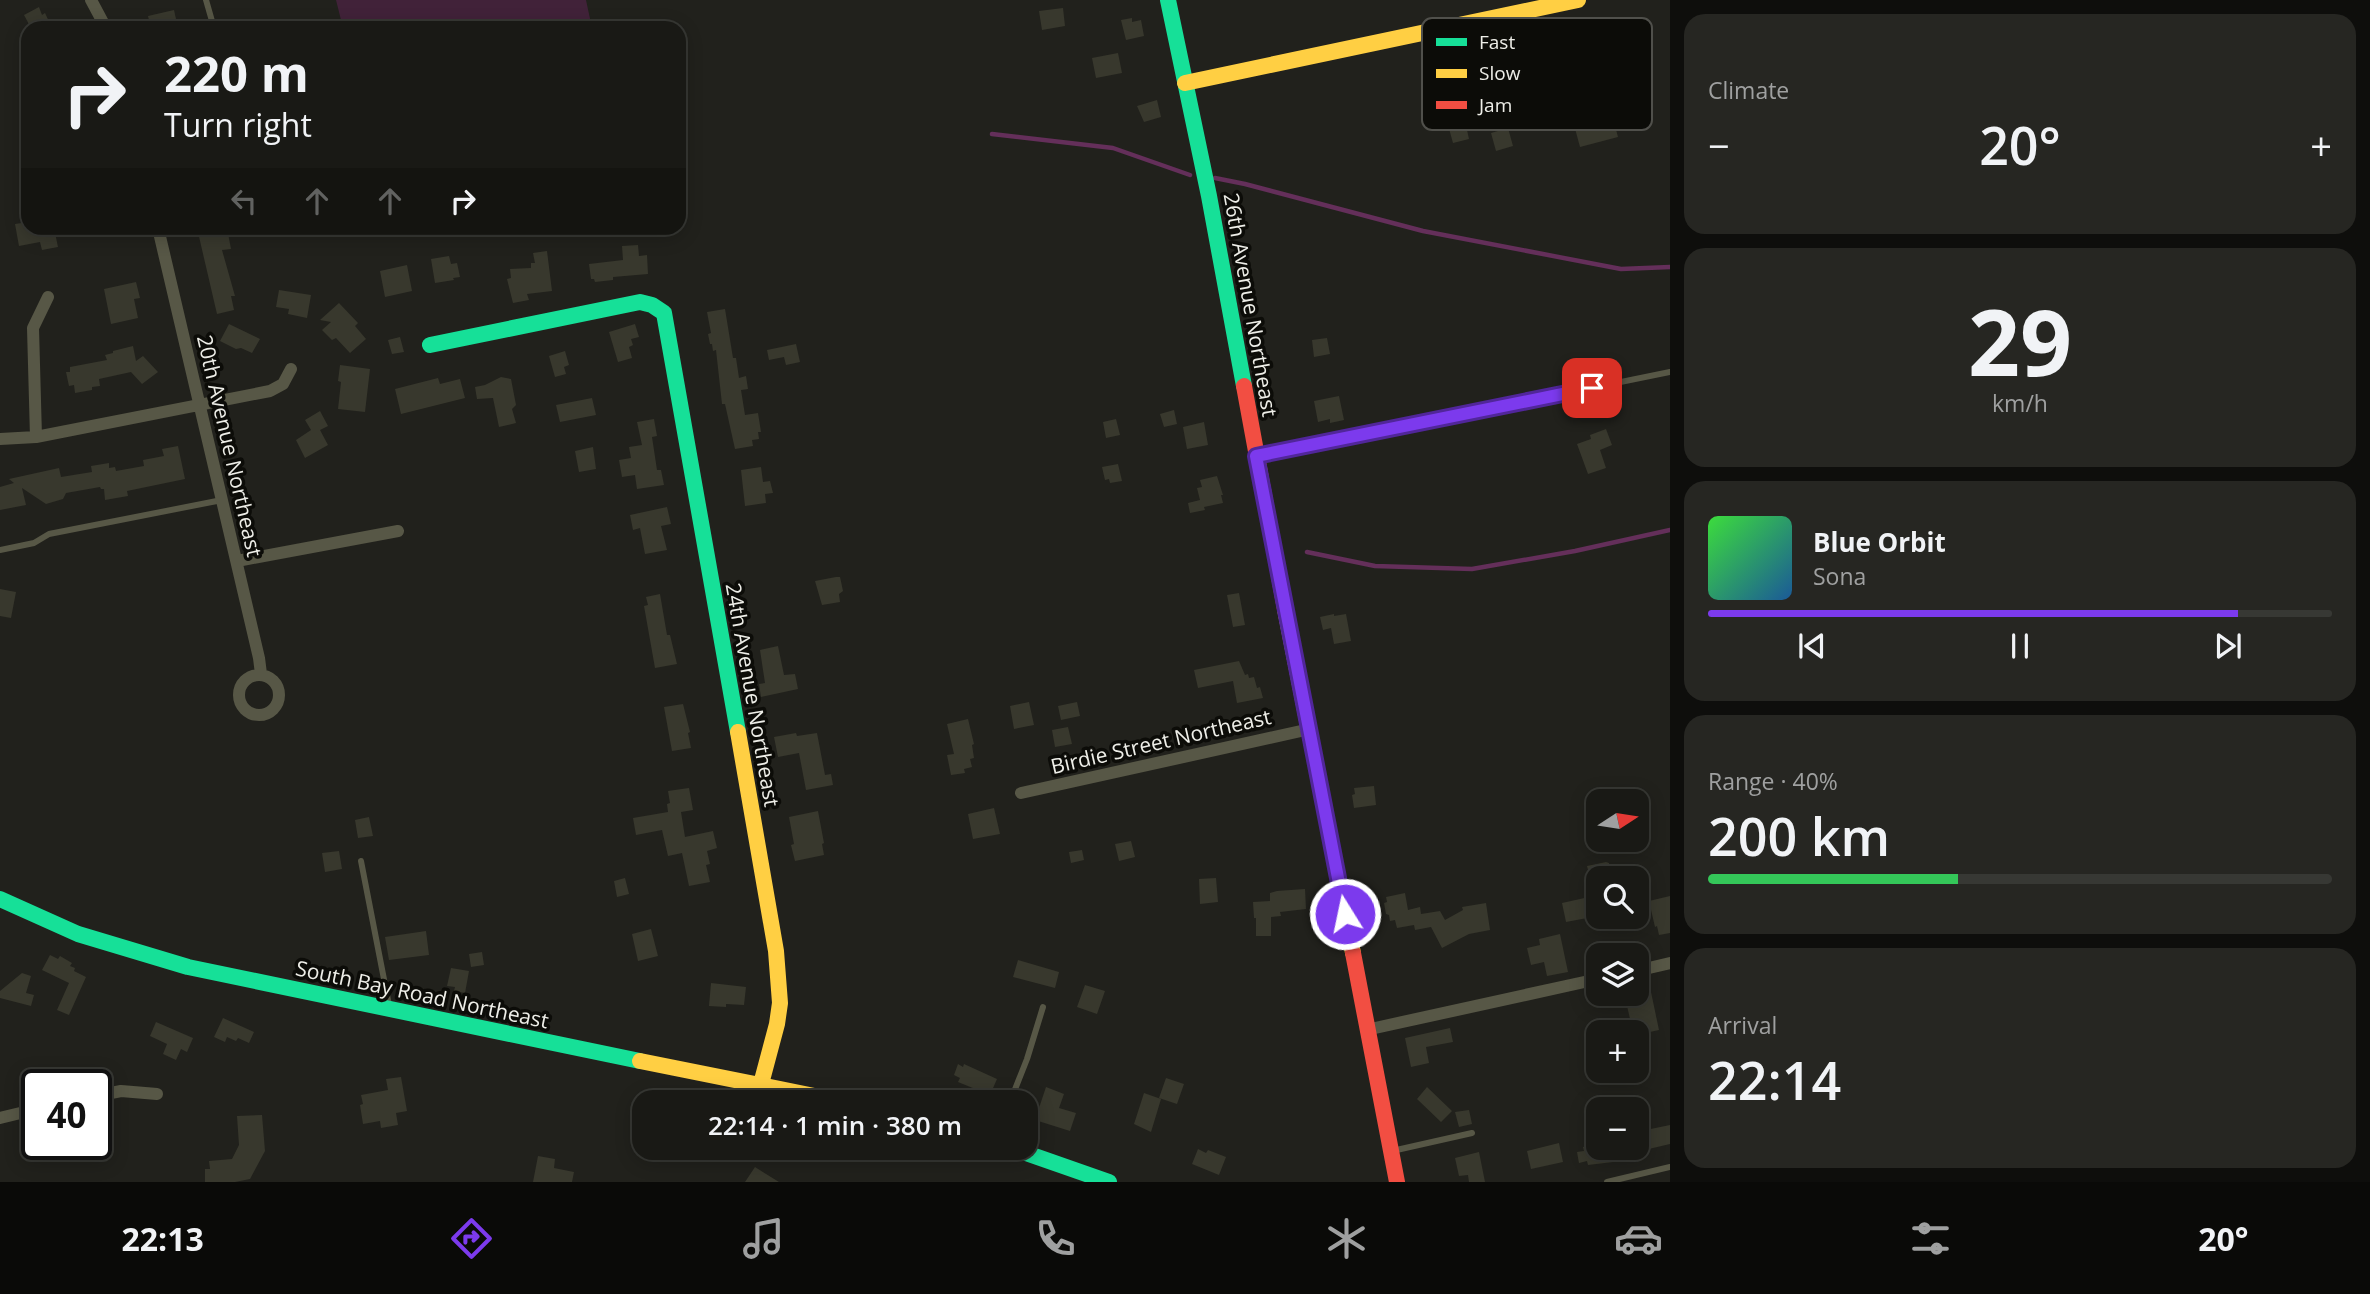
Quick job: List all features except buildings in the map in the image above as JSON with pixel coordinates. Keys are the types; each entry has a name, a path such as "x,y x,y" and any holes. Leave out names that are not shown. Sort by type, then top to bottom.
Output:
{"street":[{"path":"91,0 102,21"},
{"name":"26th Avenue Northeast","path":"1168,0 1396,1182"},
{"path":"1493,18 1578,0"},
{"path":"1185,83 1422,33"},
{"name":"20th Avenue Northeast","path":"160,235 261,674"},
{"path":"36,438 33,328 48,297"},
{"name":"24th Avenue Northeast","path":"430,345 640,302 652,305 664,313 776,951 780,1003 761,1084"},
{"path":"0,439 36,438 270,391 283,384 290,369"},
{"path":"237,561 398,531"},
{"name":"Birdie Street Northeast","path":"1021,793 1310,729"},
{"name":"South Bay Road Northeast","path":"0,899 86,936 171,963 390,1011 789,1090"},
{"path":"1649,968 1670,963"},
{"path":"1366,1030 1586,982"},
{"path":"112,1093 157,1094"},
{"path":"0,1118 21,1113"},
{"path":"1038,1157 1109,1182"}],"lane":[{"path":"206,0 212,21"},
{"path":"1256,456 1670,372"},
{"path":"0,550 34,543 50,534 222,500"},
{"path":"361,861 390,1011"},
{"path":"1014,1090 1043,1007"},
{"path":"1391,1152 1472,1133"},
{"path":"1607,1182 1670,1167"}],"shaded area":[{"path":"336,0 586,0 590,21 341,21"}],"waterway":[{"path":"992,134 1113,148 1190,175"},
{"path":"1215,178 1423,231 1621,269 1670,267"},
{"path":"1307,552 1375,566 1472,569 1575,551 1670,530"}],"traffic: fast":[{"path":"1168,0 1209,196 1244,386"},
{"path":"430,345 640,302 652,305 664,313 738,732"},
{"path":"0,899 78,934 188,967 640,1061"},
{"path":"1038,1157 1109,1182"}],"traffic: slow":[{"path":"1493,18 1578,0"},
{"path":"1185,83 1422,33"},
{"path":"1285,609 1353,953"},
{"path":"738,732 776,951 780,1003 761,1084"},
{"path":"640,1061 784,1090"}],"traffic: jam":[{"path":"1244,386 1285,609"},
{"path":"1353,953 1397,1182"}],"route":[{"path":"1345,914 1256,456 1592,388"}]}
